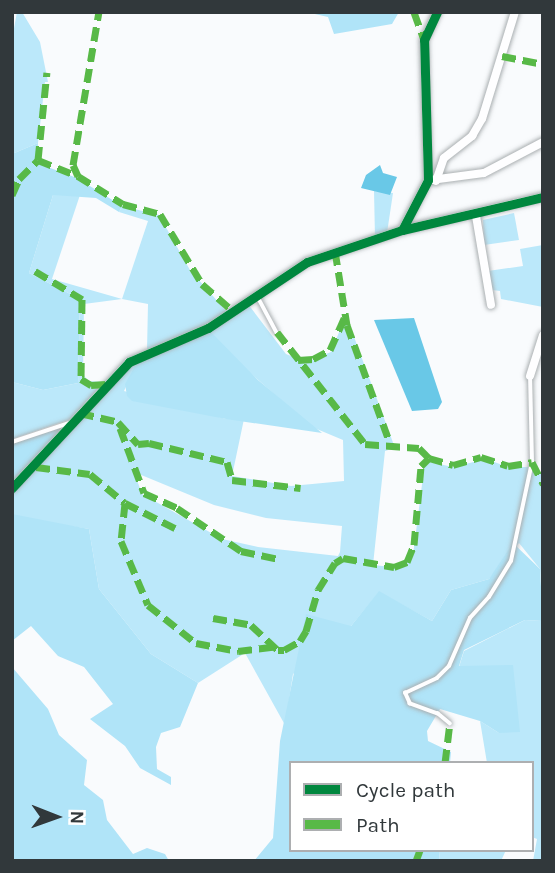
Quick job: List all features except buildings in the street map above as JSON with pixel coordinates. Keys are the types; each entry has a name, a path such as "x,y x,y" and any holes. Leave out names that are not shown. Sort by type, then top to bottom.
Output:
{"street":[{"path":"432,180 424,40 436,12"},
{"path":"402,230 444,158 472,136 482,118 514,12"},
{"path":"432,180 502,167 543,142"},
{"path":"12,488 36,467 71,422 129,362 183,341 307,262 402,230 476,216 543,197"},
{"path":"476,216 491,305"},
{"path":"530,376 543,335"}],"lane":[{"path":"257,295 277,332"},
{"path":"450,724 438,714 410,704 405,693 437,678 449,666 470,618 512,561 532,462 530,376"},
{"path":"12,442 71,422"}],"shaded area":[{"path":"17,12 22,12 40,42 48,82 45,82 38,143 12,154 12,39"},
{"path":"306,12 399,12 392,24 334,34 328,17"},
{"path":"38,143 37,163 77,178 122,206 119,212 96,198 53,195 29,273 80,299 78,383 43,390 12,382 12,154"},
{"path":"380,165 383,173 397,177 390,195 361,188 366,175"},
{"path":"374,191 393,193 387,233 375,237"},
{"path":"53,195 80,195 52,279 122,299 84,304 83,375 89,381 104,382 71,419 12,439 12,382 43,390 78,383 80,299 29,273"},
{"path":"122,206 159,215 190,270 227,312 182,339 147,350 148,304 122,299 148,221 119,212"},
{"path":"514,213 519,240 484,245 483,220"},
{"path":"543,245 543,307 501,299 500,291 492,290 488,271 523,266 520,249"},
{"path":"248,304 286,354 306,362 331,352 346,315 395,448 385,451 373,565 401,568 413,555 425,461 453,467 486,459 508,467 537,467 543,478 543,607 540,569 519,543 489,579 451,590 432,621 379,592 351,626 293,674 285,725 245,653 198,683 151,654 99,589 89,529 14,517 12,491 38,468 121,371 139,359 124,391 226,419 244,419 232,476 291,486 344,481 343,440 312,427 231,356 209,330","holes":["134,472 214,505 266,518 342,526 340,552 338,556 258,547 222,539 142,494"]},
{"path":"414,318 442,402 438,409 412,411 374,320"},
{"path":"209,330 258,380 322,433 226,419 132,401 127,396 125,384 139,359"},
{"path":"63,427 12,485 12,444"},
{"path":"12,514 89,529 99,589 151,654 198,683 180,727 161,733 156,747 157,769 171,777 171,785 140,768 125,746 90,719 113,704 84,667 58,656 31,626 12,641"},
{"path":"513,543 540,569 543,621 525,620 464,650 459,666 513,665 520,732 499,733 480,721 440,709 427,731 428,741 451,752 450,761 289,761 289,852 440,852 439,861 254,861 273,838 280,741 306,614 351,626 379,591 432,621 451,590 489,579"},
{"path":"525,620 543,621 543,861 533,861 537,839 534,838 534,761 487,761 480,721 499,733 459,667 464,651"},
{"path":"12,667 48,709 59,735 87,760 84,785 103,800 107,820 133,854 147,848 165,854 169,861 12,861"},
{"path":"440,852 505,852 501,861 439,861"}],"marked path":[{"path":"78,176 73,165 99,12"},
{"path":"414,12 424,40"},
{"path":"502,56 543,64"},
{"path":"12,195 19,179 38,160 47,72"},
{"path":"38,160 78,176 123,204 160,214 202,284 233,311"},
{"path":"335,251 347,325 391,446"},
{"path":"35,271 82,299 81,379 91,385 106,384"},
{"path":"298,360 313,359 330,350 344,318"},
{"path":"277,332 365,444 419,448 429,458"},
{"path":"80,413 118,422 138,444 149,443 227,462 232,480 301,488"},
{"path":"120,428 144,493 177,508 241,551 278,559"},
{"path":"213,618 251,625 278,650 284,650 300,641 306,631 318,590 335,563 343,558 394,567 407,562 414,545 421,466 429,458 453,465 481,457 508,466 532,462 543,484"},
{"path":"36,467 90,474 125,503 175,528"},
{"path":"125,503 121,541 148,605 196,643 238,651 273,647"},
{"path":"445,761 450,724"},
{"path":"416,861 419,852"}],"cycle path":[{"path":"402,230 428,180 424,40 437,12"},
{"path":"12,488 129,362 208,328 307,262 402,230 543,197"}]}
